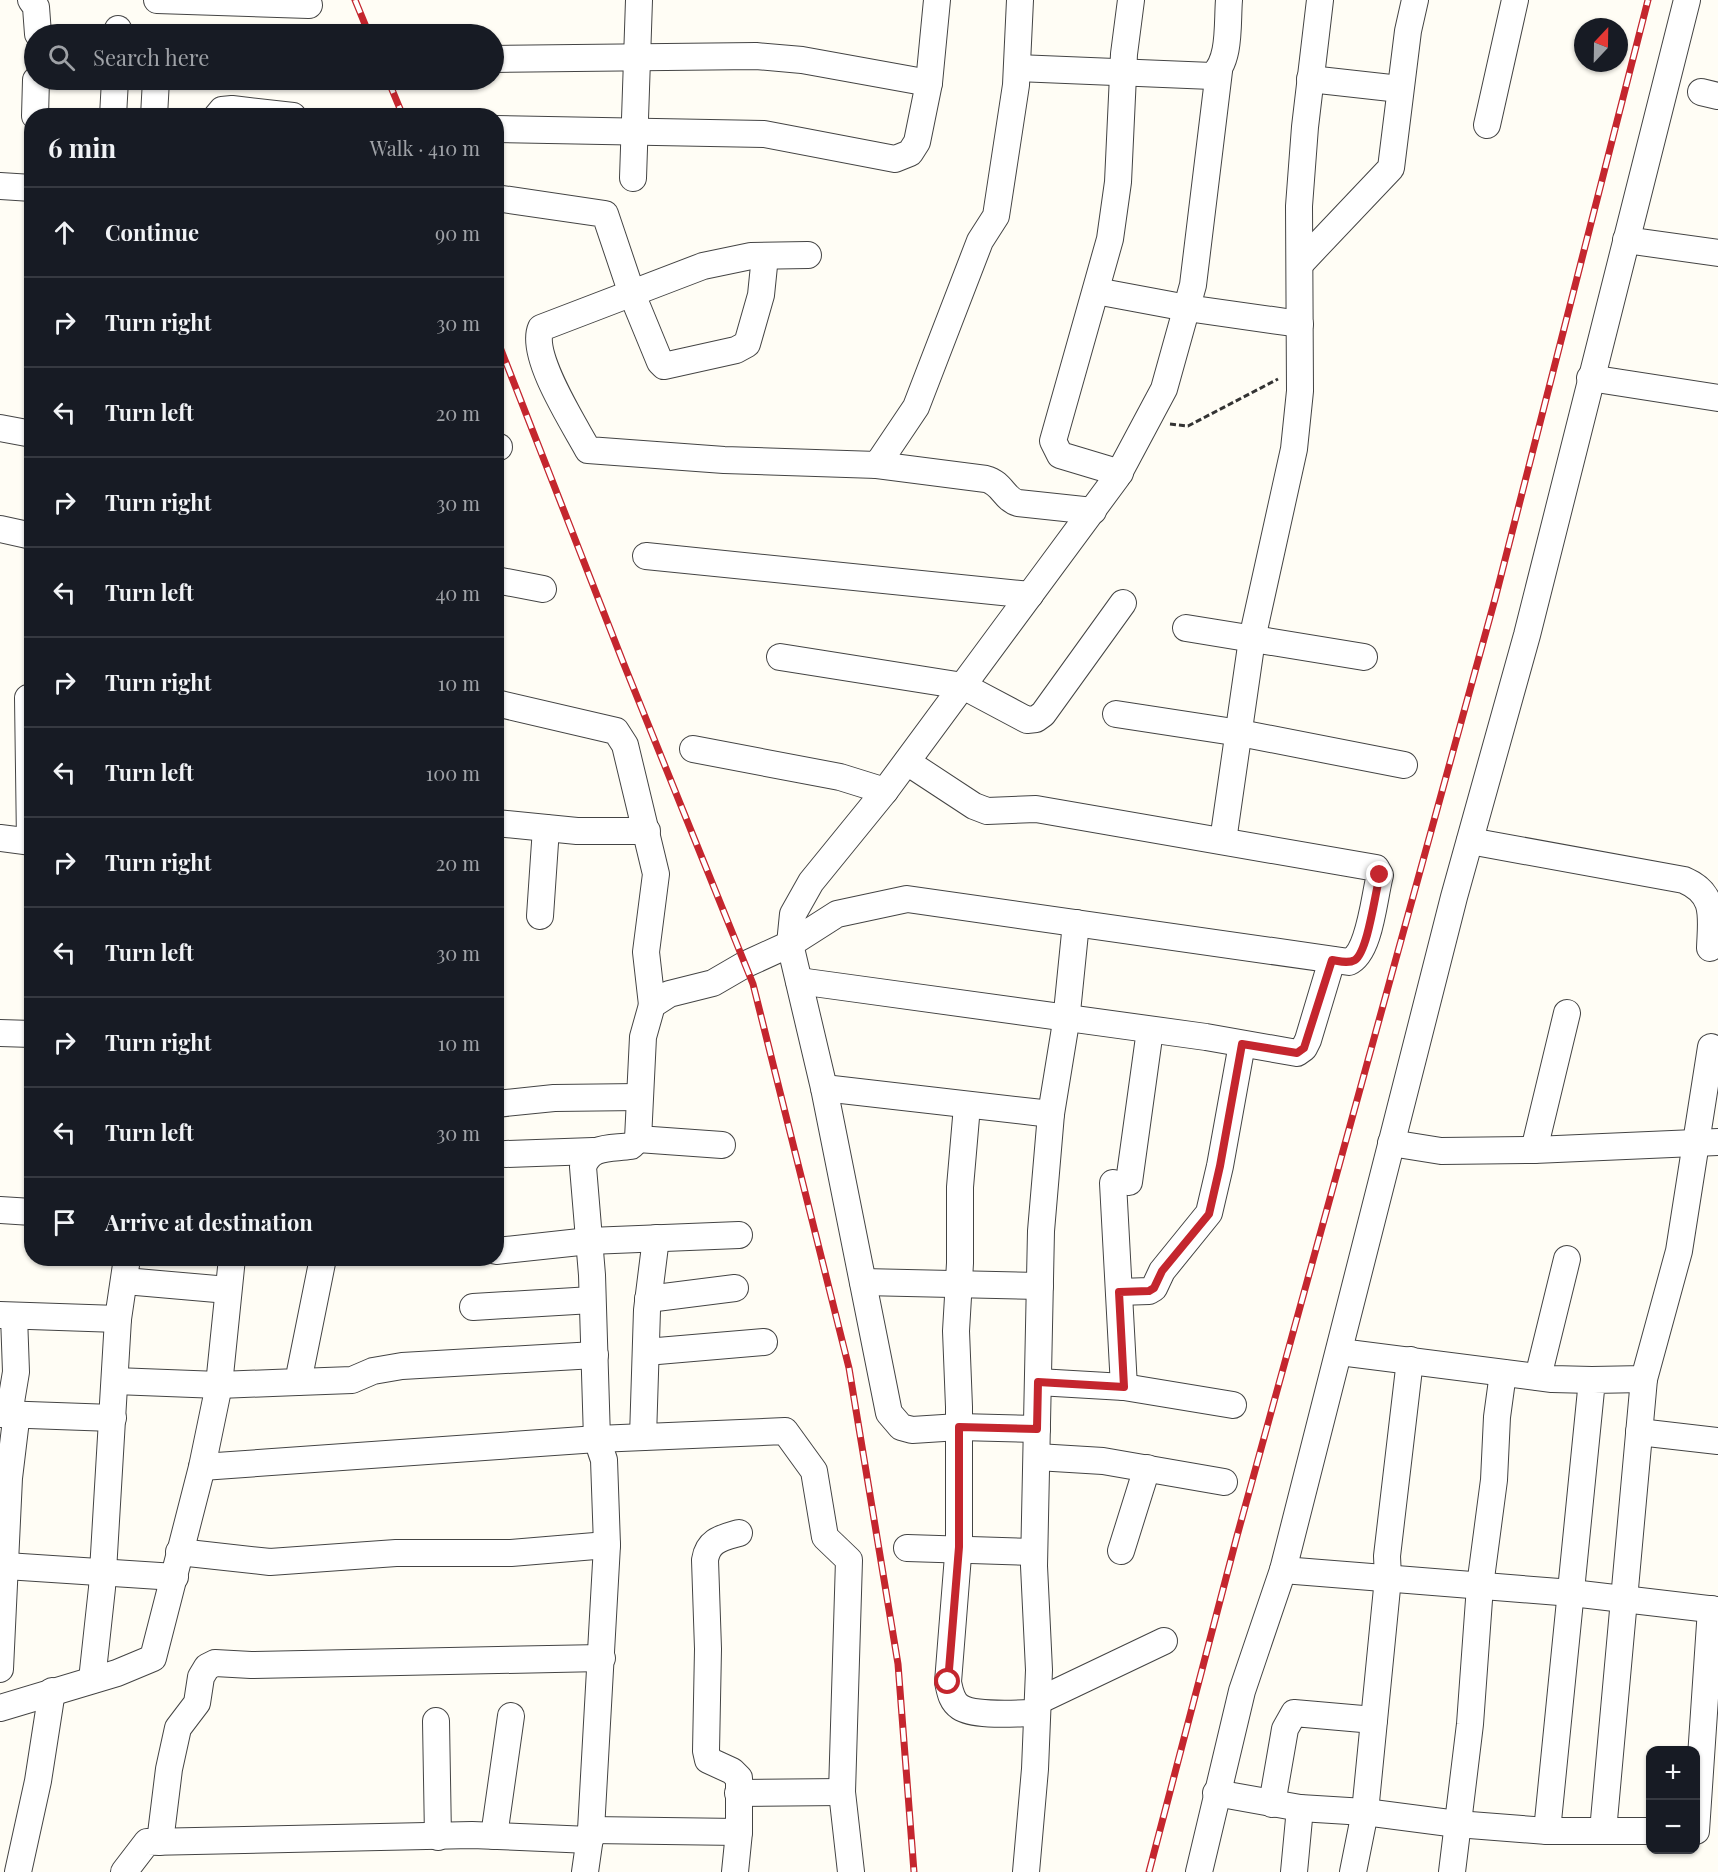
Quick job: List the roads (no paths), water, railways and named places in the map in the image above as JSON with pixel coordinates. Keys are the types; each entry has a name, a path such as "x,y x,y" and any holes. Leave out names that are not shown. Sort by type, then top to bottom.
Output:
{"street":[{"path":"31,0 36,7 37,24"},
{"path":"157,0 309,5"},
{"path":"633,178 639,0"},
{"path":"504,129 764,134 895,159 910,153 916,142 929,83 937,0"},
{"path":"877,465 916,407 980,241 996,216 1017,68 1020,0"},
{"path":"1120,472 1060,455 1053,441 1110,239 1118,182 1123,71 1131,0"},
{"path":"1037,1429 959,1427 912,1430 901,1427 889,1413 824,1088 790,944 790,923 802,896 907,762 1093,511 1120,472 1164,390 1193,285 1229,0"},
{"path":"1223,841 1252,639 1294,449 1301,367 1299,206 1310,78 1320,0"},
{"path":"1300,264 1391,168 1400,89 1415,0"},
{"path":"1487,125 1515,0"},
{"path":"1198,1872 1242,1692 1283,1570 1340,1352 1391,1143 1527,635 1687,0"},
{"path":"504,59 756,57 802,60 929,83"},
{"path":"1017,68 1212,76 1219,71"},
{"path":"1310,78 1400,89"},
{"path":"35,108 36,90"},
{"path":"113,108 114,90"},
{"path":"154,108 155,90"},
{"path":"0,186 24,188"},
{"path":"504,199 605,214 632,294 660,362 664,366 736,350 747,344 761,295 765,256"},
{"path":"1626,240 1718,253"},
{"path":"808,255 765,256 703,266 541,328 537,336 547,373 588,450 724,460 877,465 986,479 995,481 1010,501 1093,511"},
{"path":"1096,291 1187,308 1300,324"},
{"path":"1590,378 1718,398"},
{"path":"0,428 24,432"},
{"path":"0,529 24,534"},
{"path":"646,556 1030,595"},
{"path":"504,582 543,589"},
{"path":"780,657 963,687 1027,720 1036,720 1043,714 1123,603"},
{"path":"1186,628 1364,657"},
{"path":"504,705 616,731 625,745 656,874 646,952 652,1005 643,1037 638,1139 631,1146 593,1151 506,1154"},
{"path":"1116,714 1240,733 1404,765"},
{"path":"693,749 840,777 885,791"},
{"path":"652,1005 669,994 713,983 744,965 790,944 837,914 908,899 1332,960 1349,962 1360,954 1380,871 1376,868 1036,809 987,811 975,807 907,762"},
{"path":"504,824 546,828 647,831"},
{"path":"540,916 546,828"},
{"path":"0,838 24,841"},
{"path":"1470,841 1684,880 1694,884 1707,894 1711,914 1710,948"},
{"path":"1026,1872 1038,1707 1034,1552 1040,1286 1051,1114 1066,1020 1076,923"},
{"path":"799,981 1297,1053 1304,1048 1332,960"},
{"path":"1534,1150 1567,1013"},
{"path":"1124,1387 1119,1292 1121,1182 1150,1030"},
{"path":"0,1033 24,1034"},
{"path":"1119,1292 1149,1291 1154,1288 1162,1271 1209,1214 1242,1044"},
{"path":"1603,1831 1644,1378 1708,1142 1711,1047"},
{"path":"824,1088 1051,1114"},
{"path":"504,1103 554,1098 639,1097"},
{"path":"967,1106 960,1187 956,1331 959,1547 948,1682 951,1697 960,1707 971,1712 1038,1707 1164,1641"},
{"path":"638,1139 722,1145"},
{"path":"1391,1143 1441,1151 1534,1150 1708,1142"},
{"path":"585,1872 590,1835 602,1658 607,1545 604,1460 597,1438 595,1355 583,1167 586,1158 593,1151"},
{"path":"0,1210 24,1212"},
{"path":"504,1250 589,1241 740,1235"},
{"path":"643,1437 648,1299 656,1238"},
{"path":"1538,1377 1567,1259"},
{"path":"0,1708 117,1673 153,1658 202,1467 219,1385 231,1266"},
{"path":"298,1382 321,1266"},
{"path":"92,1680 103,1572 118,1319 126,1270 228,1290"},
{"path":"863,1282 1040,1286"},
{"path":"648,1299 735,1288"},
{"path":"473,1306 592,1300"},
{"path":"7,1415 16,1372 7,1315 118,1319"},
{"path":"646,1352 764,1342"},
{"path":"1340,1352 1538,1377 1592,1380 1644,1378"},
{"path":"115,1381 219,1385 352,1380 373,1371 402,1366 595,1355"},
{"path":"1353,1872 1365,1812 1388,1578 1387,1556 1410,1360"},
{"path":"1452,1872 1471,1713 1480,1586 1494,1480 1497,1417 1503,1373"},
{"path":"1547,1831 1592,1380"},
{"path":"1038,1382 1124,1387 1233,1405"},
{"path":"7,1415 113,1419"},
{"path":"0,1669 9,1478 16,1420 7,1415"},
{"path":"202,1467 597,1438 785,1431 814,1472 825,1537 849,1560 842,1792 850,1872"},
{"path":"1639,1432 1718,1441"},
{"path":"1037,1457 1103,1461 1224,1482"},
{"path":"1120,1551 1147,1468"},
{"path":"735,1872 739,1832 739,1778 732,1771 708,1760 706,1751 708,1649 705,1560 706,1550 711,1544 739,1533"},
{"path":"179,1552 270,1563 396,1553 511,1553 607,1545"},
{"path":"908,1548 959,1547 1034,1552"},
{"path":"6,1566 175,1577"},
{"path":"1283,1570 1572,1593 1714,1609 1699,1800"},
{"path":"159,1842 178,1728 197,1703 201,1677 207,1667 215,1663 251,1665 602,1658"},
{"path":"18,1872 38,1780 52,1691"},
{"path":"1272,1804 1285,1729 1294,1713 1374,1720"},
{"path":"494,1836 512,1716"},
{"path":"436,1721 438,1837"},
{"path":"738,1793 842,1792"},
{"path":"1216,1793 1300,1808 1365,1812 1457,1824 1547,1831 1646,1831"},
{"path":"1294,1872 1300,1808"},
{"path":"1700,1831 1718,1831"},
{"path":"124,1872 147,1842 739,1832"}],"railway":[{"path":"355,0 365,24"},
{"path":"1149,1872 1237,1536 1495,599 1648,0"},
{"path":"392,90 400,108"},
{"path":"504,357 623,662 753,984 849,1368 898,1664 914,1872"}]}
